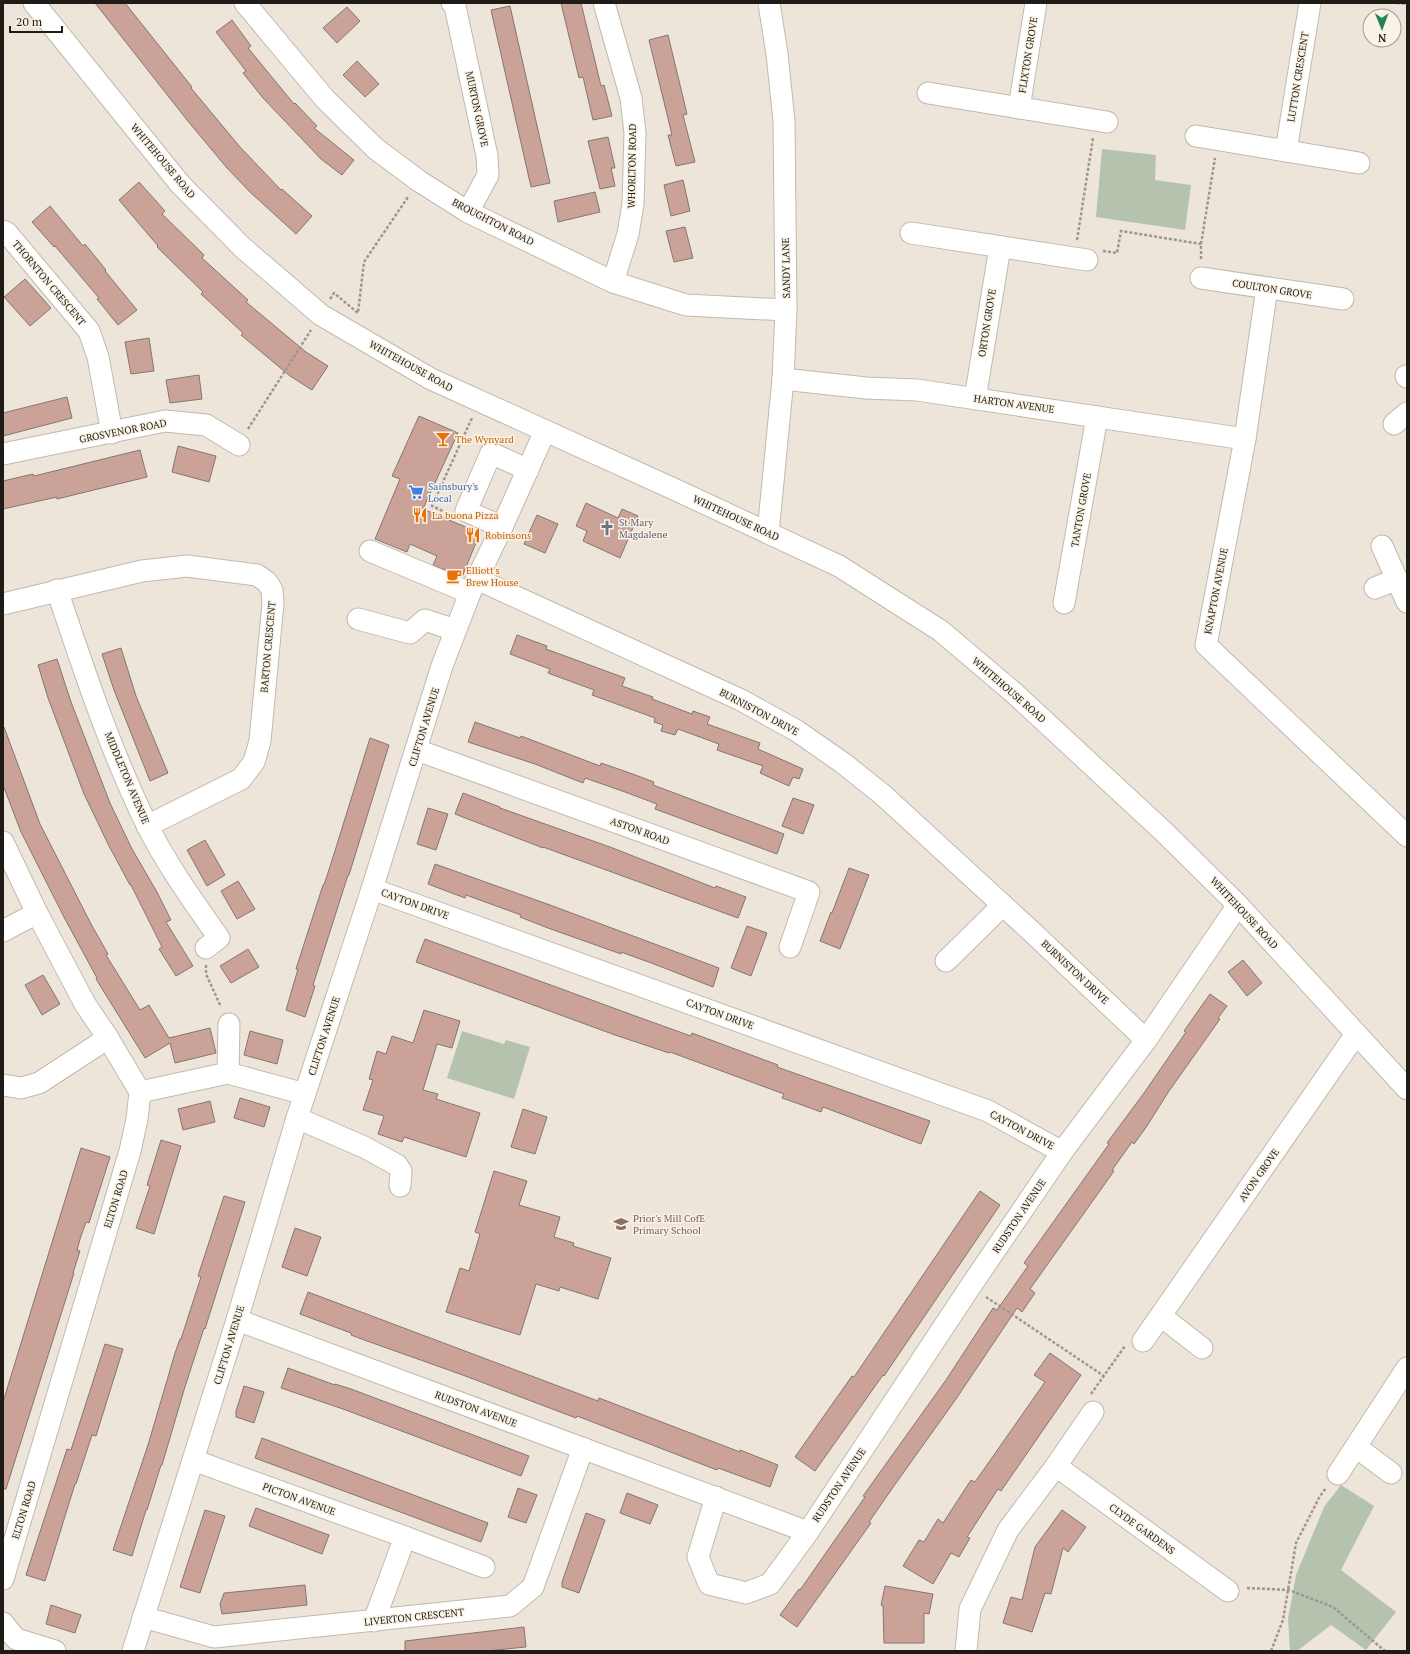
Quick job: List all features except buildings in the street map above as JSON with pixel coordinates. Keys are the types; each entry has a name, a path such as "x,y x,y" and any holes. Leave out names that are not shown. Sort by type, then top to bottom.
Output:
{"street":[{"name":"WHITEHOUSE ROAD","path":"34,3 180,184 242,247 320,315 431,379 840,566 941,631 1043,719 1164,831 1238,905 1407,1089"},
{"name":"MURTON GROVE","path":"452,3 455,6 487,156 488,175 468,212"},
{"name":"WHORLTON ROAD","path":"604,3 631,98 635,133 633,204 628,234 613,282"},
{"name":"SANDY LANE","path":"768,533 783,379 786,310 784,121 777,54 769,3"},
{"name":"FLIXTON GROVE","path":"1019,108 1036,3"},
{"name":"LUTTON CRESCENT","path":"1286,151 1310,3"},
{"name":"BROUGHTON ROAD","path":"253,6 325,99 376,149 419,181 468,212 613,282 686,305 786,310"},
{"path":"928,93 1101,121"},
{"path":"1196,136 1359,163"},
{"name":"THORNTON CRESCENT","path":"3,231 7,233 89,331 98,357 112,433"},
{"path":"910,233 1000,247 1086,256"},
{"name":"ORTON GROVE","path":"975,399 1000,247"},
{"name":"COULTON GROVE","path":"1201,278 1343,299"},
{"name":"KNAPTON AVENUE","path":"1267,288 1245,439 1206,645 1407,836"},
{"name":"HARTON AVENUE","path":"783,379 866,388 917,390 1245,439"},
{"name":"TANTON GROVE","path":"1064,603 1097,417"},
{"name":"GROSVENOR ROAD","path":"3,454 165,421 206,425 240,444"},
{"name":"CLIFTON AVENUE","path":"133,1651 237,1320 297,1118 455,630 473,586 502,527 545,431"},
{"path":"502,527 466,511 492,453 528,470"},
{"path":"1382,546 1407,602"},
{"name":"BURNISTON DRIVE","path":"370,551 473,586 741,700 797,731 843,763 883,795 1003,905 1146,1040"},
{"name":"BARTON CRESCENT","path":"3,604 142,571 187,566 257,575 267,582 272,590 273,603 260,741 254,762 241,778 147,826"},
{"path":"1375,588 1397,579"},
{"name":"MIDDLETON AVENUE","path":"58,590 90,687 119,761 147,826 176,877 219,938 206,948"},
{"path":"358,619 410,633 425,620 455,630"},
{"name":"ASTON ROAD","path":"417,750 809,892 790,947"},
{"path":"3,842 37,913 85,1004 108,1038 140,1092 228,1073 305,1094"},
{"name":"CAYTON DRIVE","path":"372,889 988,1111 1062,1152"},
{"path":"946,961 1003,905"},
{"name":"RUDSTON AVENUE","path":"716,1497 698,1557 709,1584 746,1593 770,1584 808,1532 970,1287 1062,1152 1146,1040 1238,905"},
{"path":"3,930 37,913"},
{"path":"228,1073 229,1024"},
{"name":"AVON GROVE","path":"1143,1341 1356,1034"},
{"path":"3,1085 21,1088 39,1083 108,1038"},
{"name":"ELTON ROAD","path":"3,1579 130,1151 137,1119 140,1092"},
{"path":"297,1118 364,1147 398,1165 401,1171 400,1186"},
{"path":"1161,1316 1202,1348"},
{"name":"RUDSTON AVENUE","path":"237,1320 808,1532"},
{"path":"1333,1479 1356,1447 1407,1368"},
{"path":"966,1651 970,1609 1008,1530 1056,1466 1093,1412"},
{"path":"1356,1447 1392,1473"},
{"name":"LIVERTON CRESCENT","path":"143,1617 214,1637 510,1606 533,1587 583,1448"},
{"name":"PICTON AVENUE","path":"193,1460 484,1567"},
{"name":"CLYDE GARDENS","path":"1056,1466 1228,1591"},
{"path":"374,1621 405,1537"},
{"path":"3,1623 16,1639 55,1651"}],"path":[{"path":"1397,3 1407,4"},
{"path":"1101,121 1086,256 1117,253 1120,231 1201,244"},
{"path":"1201,278 1201,244 1218,140"},
{"path":"240,444 334,293 358,313 364,262 419,181"},
{"path":"206,948 206,974 229,1024"},
{"path":"970,1287 1104,1376"},
{"path":"1093,1412 1083,1405 1133,1334 1143,1341"},
{"path":"1271,1651 1283,1620 1296,1543 1320,1496 1333,1479"},
{"path":"1228,1591 1234,1595 1238,1587 1289,1590 1333,1607 1385,1651"}],"green space":[{"path":"1102,149 1156,155 1155,180 1191,185 1185,230 1096,217"},
{"path":"462,1031 504,1044 506,1040 530,1047 514,1099 447,1078"},
{"path":"1341,1485 1374,1506 1341,1570 1396,1612 1366,1650 1331,1625 1297,1651 1290,1651 1288,1619 1296,1575 1324,1507"}],"place":[{"name":"The Wynyard","path":"443,439"},
{"name":"Sainsbury's Local","path":"416,492"},
{"name":"La buona Pizza","path":"420,515"},
{"name":"St Mary Magdalene","path":"607,528"},
{"name":"Robinsons","path":"473,535"},
{"name":"Elliott's Brew House","path":"454,576"},
{"name":"Prior's Mill CofE Primary School","path":"621,1224"}]}
